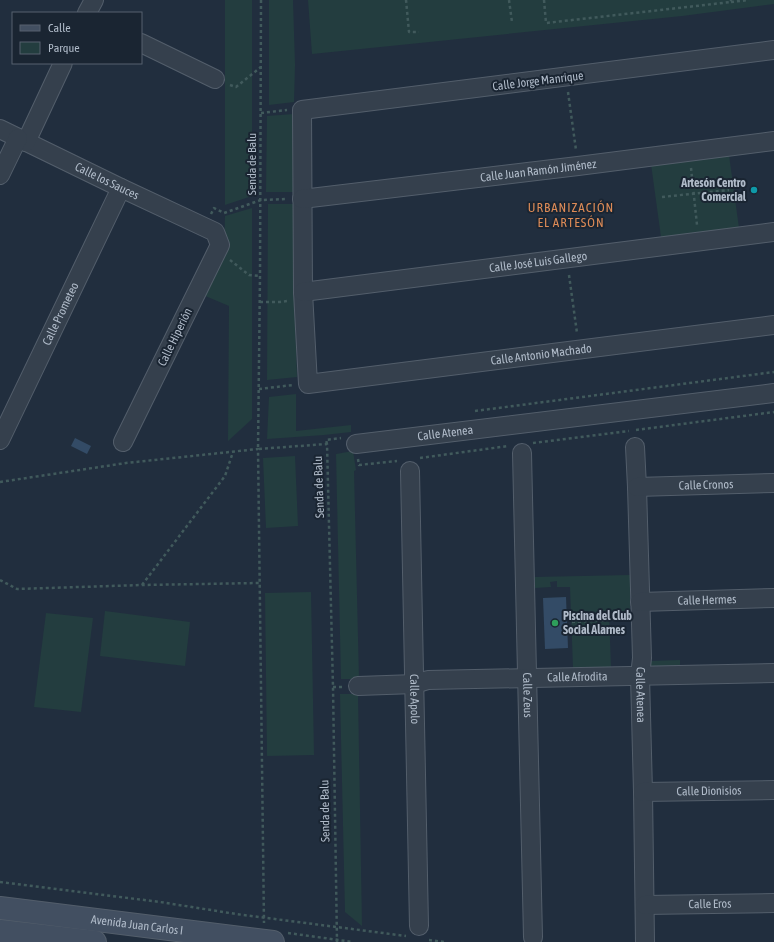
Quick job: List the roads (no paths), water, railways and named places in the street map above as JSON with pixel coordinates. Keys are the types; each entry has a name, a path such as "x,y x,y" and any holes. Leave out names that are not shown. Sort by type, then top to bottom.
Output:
{"main road":[{"name":"Avenida Juan Carlos I","path":"0,908 268,936"},
{"name":"Avenida Juan Carlos I","path":"0,930 95,942"}],"street":[{"path":"88,12 94,0"},
{"path":"142,44 215,79"},
{"name":"Calle Jorge Manrique","path":"302,199 302,110 774,50"},
{"path":"0,176 22,140 62,64"},
{"name":"Calle los Sauces","path":"0,129 120,188 210,229 220,245 218,250"},
{"name":"Calle Juan Ramón Jiménez","path":"302,199 774,141"},
{"name":"Calle Prometeo","path":"0,440 120,188"},
{"path":"302,199 303,294"},
{"name":"Calle José Luis Gallego","path":"303,294 567,258 774,232"},
{"name":"Calle Hiperión","path":"123,442 218,250"},
{"name":"Calle Antonio Machado","path":"303,294 308,384 774,325"},
{"name":"Calle Atenea","path":"352,441 774,393"},
{"name":"Calle Atenea","path":"635,447 642,658 640,676 645,942"},
{"name":"Calle Zeus","path":"522,453 533,937"},
{"name":"Calle Apolo","path":"410,471 419,934"},
{"name":"Calle Cronos","path":"637,486 774,483"},
{"name":"Calle Hermes","path":"640,602 774,598"},
{"name":"Calle Afrodita","path":"358,686 415,684 428,680 774,673"},
{"name":"Calle Dionisios","path":"643,792 774,790"},
{"name":"Calle Eros","path":"645,905 774,903"}],"water":[{"path":"75,438 91,446 87,454 71,446"},
{"name":"Piscina del Club Social Alarnes","path":"566,597 568,648 545,649 543,598"}],"place":[{"name":"Artesón Centro Comercial","path":"754,190"},
{"name":"Piscina del Club Social Alarnes","path":"555,623"}],"district":[{"name":"URBANIZACIÓN EL ARTESÓN","path":"571,214"}]}
